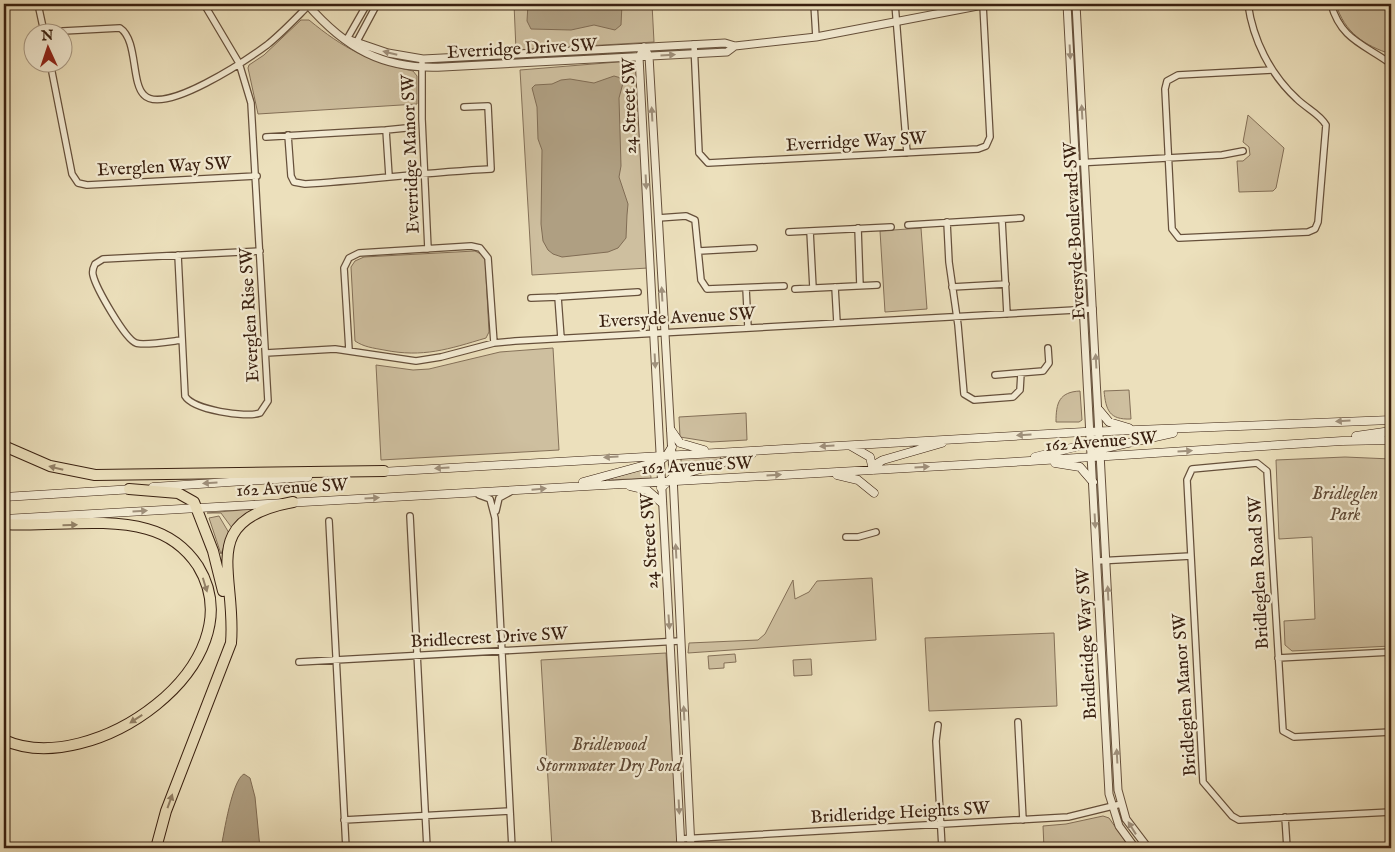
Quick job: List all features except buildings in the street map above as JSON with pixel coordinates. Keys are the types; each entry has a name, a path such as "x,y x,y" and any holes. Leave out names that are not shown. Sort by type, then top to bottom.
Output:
{"highway":[{"path":"4,446 50,466 96,475 384,471"},
{"path":"129,489 178,493 186,496 198,507 213,551 224,593 227,619 223,664"},
{"path":"156,848 166,811 231,643 233,619 226,565 233,535 243,522 259,510 293,502"},
{"path":"4,524 117,524 147,529 161,534 173,540 193,559 205,581 210,611 206,640 190,667 160,702 136,720 110,734 71,745 37,747 12,744 4,740"}],"main road":[{"path":"1099,410 1109,422 1141,430"},
{"name":"162 Avenue SW","path":"4,497 384,471 769,449 1090,432 1391,420"},
{"path":"1092,456 1194,428"},
{"path":"670,430 676,440 684,445 718,452"},
{"path":"1342,441 1351,437 1391,431"},
{"path":"1014,462 1091,442 1100,432"},
{"path":"873,470 883,460 956,439"},
{"path":"1370,440 1391,446"},
{"name":"162 Avenue SW","path":"1101,452 1391,440"},
{"path":"849,445 866,453 872,461 873,470"},
{"path":"668,482 769,449"},
{"path":"564,487 666,455"},
{"name":"162 Avenue SW","path":"4,519 516,491 1092,456"},
{"path":"1030,461 1078,466 1093,482"},
{"path":"825,472 858,480 874,493"},
{"path":"618,484 647,490 662,503"}],"street":[{"path":"38,4 42,22"},
{"name":"Everglen Rise SW","path":"178,255 186,396 191,403 215,410 253,415 264,411 268,401 266,353 251,103 239,63 204,4"},
{"path":"347,39 367,4"},
{"path":"356,43 377,4"},
{"path":"814,4 816,37"},
{"path":"895,4 908,153"},
{"name":"Everridge Drive SW","path":"308,5 328,26 347,39 388,53 422,59 694,44 725,43 735,46 816,37 985,4"},
{"name":"Everridge Way SW","path":"694,44 699,153 710,164 978,149 984,147 989,142 985,4"},
{"name":"Eversyde Boulevard SW","path":"1067,4 1090,432"},
{"name":"Eversyde Boulevard SW","path":"1076,4 1101,452"},
{"path":"1248,4 1258,43 1272,70 1291,94 1323,120 1326,128 1318,222 1315,229 1308,232 1179,238 1172,229 1164,89 1170,78 1178,75 1272,70"},
{"path":"1331,4 1337,19 1351,39 1390,64"},
{"path":"72,31 120,28 126,33 141,91 145,96 153,100 187,93 239,63 274,39 308,5"},
{"name":"Everridge Drive SW","path":"356,43 365,54 380,60 422,67 727,52 735,46"},
{"name":"24 Street SW","path":"644,47 649,56 670,430 666,455 668,482 662,503 681,848"},
{"name":"24 Street SW","path":"644,47 639,56 653,333 666,455 680,641 690,848"},
{"path":"517,54 518,63"},
{"name":"Everridge Manor SW","path":"422,59 428,249"},
{"name":"Everglen Way SW","path":"52,72 72,174 78,183 87,185 256,176"},
{"path":"288,135 291,176 294,182 305,184 369,180 426,172 491,169 488,106 464,107"},
{"path":"266,137 406,128"},
{"path":"386,130 389,176"},
{"path":"1076,163 1222,155 1243,151"},
{"path":"658,218 686,216 694,218 698,227 701,280 704,287 713,290 784,286"},
{"path":"908,224 1020,218"},
{"path":"1002,220 1007,314"},
{"path":"946,222 952,287 957,317 962,389 966,397 974,400 1013,397 1020,390 1021,373"},
{"path":"790,232 891,227"},
{"path":"858,228 860,286"},
{"path":"810,231 813,288"},
{"path":"349,350 344,268 347,260 359,252 475,246 486,254 489,262 494,343"},
{"path":"699,251 754,248"},
{"path":"182,340 141,344 134,342 107,305 92,273 95,264 101,260 260,250"},
{"path":"952,287 1006,284"},
{"path":"795,289 877,285"},
{"path":"835,287 837,323"},
{"path":"746,288 748,328"},
{"path":"531,298 638,292"},
{"path":"558,296 561,338"},
{"name":"Eversyde Avenue SW","path":"266,353 349,350 416,361 441,357 494,343 1093,309"},
{"path":"995,375 1045,370 1049,363 1048,348"},
{"name":"Bridleridge Way SW","path":"1090,432 1111,806 1121,830 1135,848"},
{"name":"Bridleridge Way SW","path":"1101,452 1121,804 1131,828 1148,848"},
{"name":"Bridleglen Road SW","path":"1191,556 1188,473 1198,466 1257,463 1263,466 1268,474 1281,725 1288,735 1294,737 1391,732"},
{"path":"495,518 499,498 516,491"},
{"path":"472,493 490,499 495,518 512,848"},
{"path":"410,516 427,848"},
{"path":"329,521 346,848"},
{"path":"846,537 858,537 876,532"},
{"path":"1097,561 1191,556"},
{"name":"Bridleglen Manor SW","path":"1191,556 1203,782 1237,819 1391,812"},
{"path":"1101,638 1111,637"},
{"name":"Bridlecrest Drive SW","path":"300,662 680,641"},
{"path":"1278,658 1391,652"},
{"path":"1018,722 1023,820"},
{"path":"1105,722 1115,722"},
{"path":"938,725 936,741 942,848"},
{"name":"Bridleridge Heights SW","path":"680,839 1068,817 1121,804"},
{"path":"344,820 510,811"},
{"path":"1285,817 1287,848"}],"green space":[{"path":"514,4 652,4 654,42 516,50"},
{"path":"1336,4 1391,4 1391,54 1364,42 1350,30"},
{"path":"301,20 309,20 333,39 357,53 383,63 413,71 417,76 417,104 258,114 248,68 249,65 264,55"},
{"path":"630,61 638,70 648,268 532,275 520,70"},
{"path":"1248,115 1284,148 1276,188 1273,191 1239,192 1237,161 1243,161 1250,155 1249,147 1243,142"},
{"path":"921,228 927,309 885,312 880,231"},
{"path":"475,251 485,256 489,332 486,338 448,349 424,353 372,348 355,341 351,267 355,261 364,257"},
{"path":"553,348 559,450 381,460 376,365 413,370 429,369 500,352"},
{"path":"1129,390 1131,419 1113,416 1106,404 1104,391"},
{"path":"1080,391 1082,420 1079,422 1056,422 1058,404 1063,396"},
{"path":"746,413 747,440 711,442 680,437 679,417"},
{"path":"720,456 721,459 681,469 681,458"},
{"name":"Bridleglen Park","path":"1345,457 1391,459 1391,646 1292,651 1285,645 1284,621 1315,619 1312,537 1279,539 1276,460"},
{"path":"650,467 651,478 609,480 609,479"},
{"path":"254,509 232,528 221,513 207,513"},
{"path":"219,516 229,533 221,554 209,518"},
{"path":"872,578 876,640 688,653 689,643 758,640 765,634 793,580 795,599 809,592 817,581"},
{"path":"1054,633 1057,706 929,711 925,638"},
{"name":"Bridlewood Stormwater Dry Pond","path":"666,653 678,848 552,848 541,660"},
{"path":"735,654 736,662 724,663 724,668 709,669 708,656"},
{"path":"811,659 812,675 794,676 793,660"},
{"path":"1103,816 1109,818 1130,848 1044,848 1043,826 1066,824"}],"shaded area":[{"path":"528,4 622,4 621,25 615,30 594,25 571,30 531,29 527,21"},
{"path":"614,76 621,78 623,83 619,98 621,166 619,177 628,204 626,238 618,248 608,252 562,257 548,250 543,241 541,224 542,150 538,139 537,107 532,88 535,85 552,84 570,79 594,83"},
{"path":"244,774 250,778 255,797 260,848 221,848 232,796 240,778"}]}
